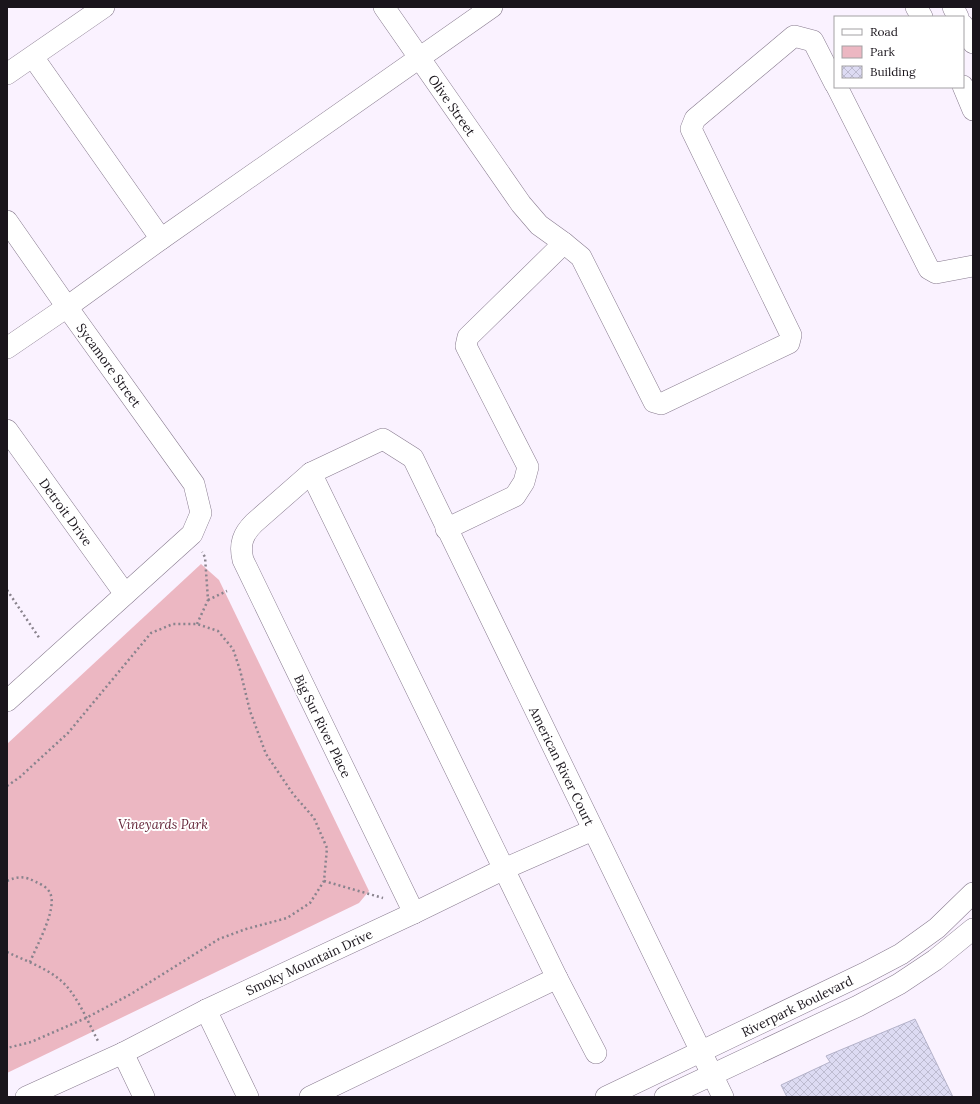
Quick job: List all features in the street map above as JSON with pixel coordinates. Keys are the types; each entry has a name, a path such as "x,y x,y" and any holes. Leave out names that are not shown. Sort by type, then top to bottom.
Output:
{"street":[{"path":"7,74 104,7"},
{"name":"Olive Street","path":"384,7 521,204 540,225 581,257 654,402 661,404 789,342 792,335 691,129 695,119 794,36 813,41 834,82"},
{"path":"7,348 492,7"},
{"path":"916,7 921,16"},
{"path":"952,7 957,16"},
{"path":"964,28 973,43"},
{"path":"33,57 161,239"},
{"path":"838,88 929,269 936,273 973,266"},
{"path":"964,88 973,110"},
{"name":"Sycamore Street","path":"7,221 194,484 201,513 192,534"},
{"path":"446,528 515,496 524,482 528,467 466,346 468,337 564,243"},
{"name":"Detroit Drive","path":"7,430 125,594"},
{"name":"American River Court","path":"311,473 383,439 413,458 592,830 723,1097"},
{"path":"311,473 557,978 596,1053"},
{"name":"Big Sur River Place","path":"311,473 247,530 243,538 241,552 242,560 414,914"},
{"path":"7,700 192,534"},
{"name":"Smoky Mountain Drive","path":"34,1095 206,1010 414,914 504,869 592,830"},
{"name":"Riverpark Boulevard","path":"606,1097 865,973 901,954 937,928 973,893"},
{"name":"Riverpark Boulevard","path":"665,1097 858,1006 935,960 973,929"},
{"path":"310,1097 557,978"},
{"path":"206,1010 248,1097"},
{"path":"115,1056 144,1097"}],"path":[{"path":"192,534 205,557 208,600 197,624"},
{"path":"7,590 40,639"},
{"path":"208,600 227,591"},
{"path":"7,786 20,777 68,733 151,633 173,624 197,624 218,631 233,649 250,711 266,754 293,794 314,818 326,848 324,881 310,903 287,918 246,929 219,939 131,994 86,1018 31,1042 7,1048"},
{"path":"7,881 19,876 29,878 43,885 50,892 52,900 51,912 30,962"},
{"path":"324,881 389,899"},
{"path":"7,952 30,962 60,979 72,993 86,1018 115,1056"}],"green space":[{"name":"Vineyards Park","path":"201,564 219,580 369,891 359,903 7,1073 7,744"}],"building":[{"path":"915,1019 953,1097 787,1097 781,1085 830,1062 826,1056"}]}
